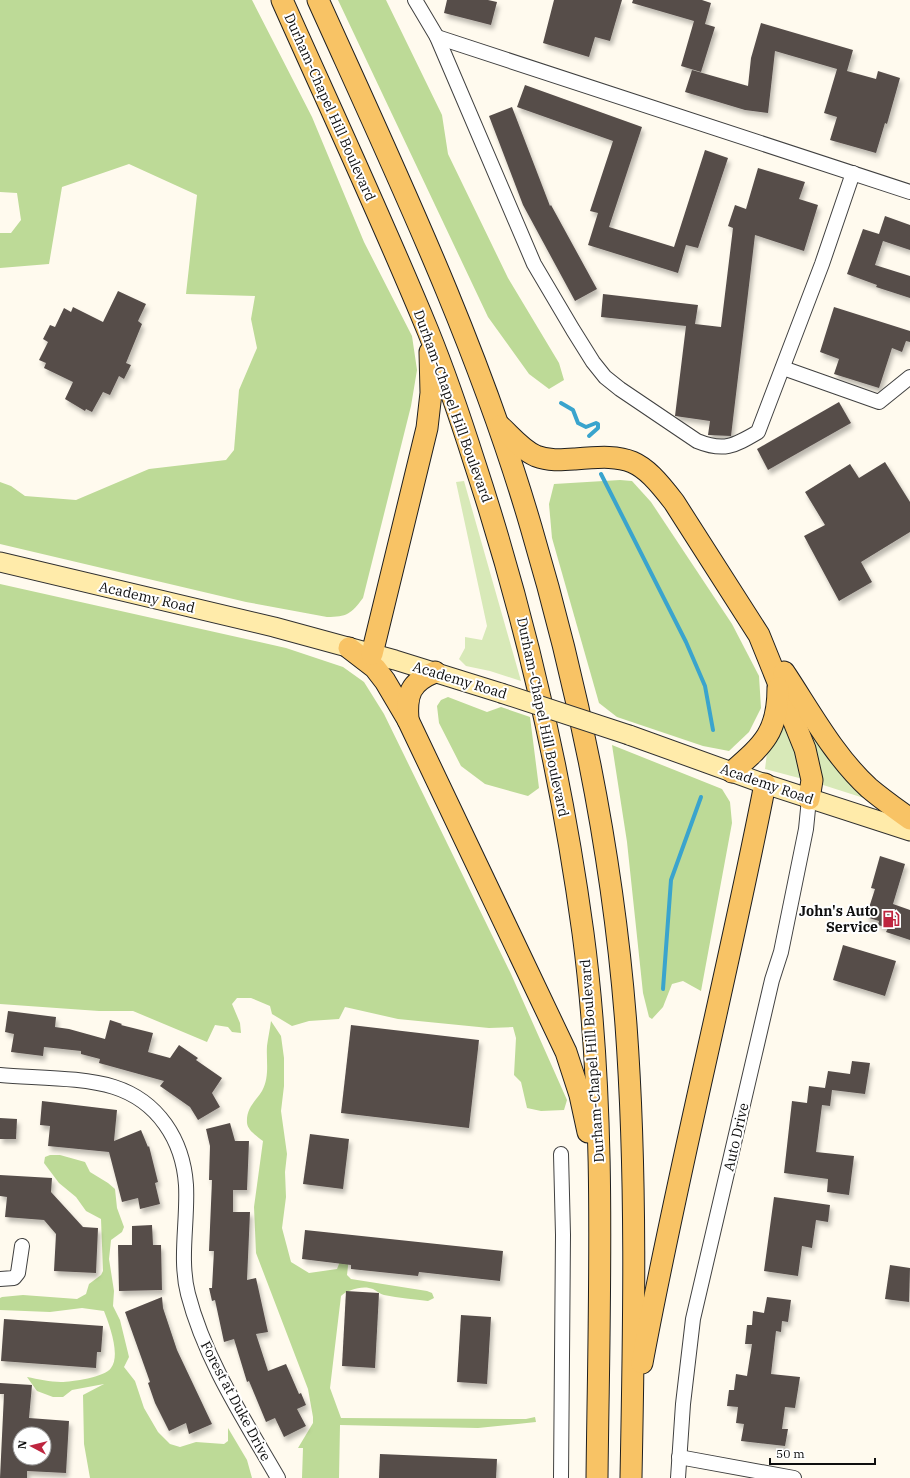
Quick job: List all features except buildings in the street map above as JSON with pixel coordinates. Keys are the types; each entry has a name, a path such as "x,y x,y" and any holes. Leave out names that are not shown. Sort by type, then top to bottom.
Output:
{"main road":[{"name":"Durham-Chapel Hill Boulevard","path":"282,0 428,332 457,411 493,518 526,633 564,808 583,934 594,1039 600,1211 597,1478"},
{"path":"318,0 430,251 467,339 498,424 531,525 555,613 577,704 608,876 623,999 631,1096 634,1171 631,1478"},
{"path":"372,654 427,428 431,393 428,332"},
{"path":"498,424 526,450 544,458 557,460 610,457 629,460 646,470 660,483 674,502 759,635 840,755 868,787 910,819"},
{"name":"Academy Road","path":"0,562 266,626 435,672 501,692 629,735 809,799 910,831"},
{"path":"759,635 805,748 812,780 809,799"},
{"path":"349,648 375,668 385,681 408,720 496,902 568,1058 577,1082 586,1122 600,1211"},
{"path":"408,720 408,699 412,689 422,677 435,672"},
{"path":"732,772 762,744 774,725 778,681"},
{"path":"632,1417 657,1279 733,943 765,784"}],"street":[{"path":"415,0 438,37 534,264 593,362 605,377 620,389 697,441 718,448 736,445 758,432 783,368 853,173"},
{"path":"438,37 910,192"},
{"path":"783,368 880,402 910,377"},
{"name":"Auto Drive","path":"678,1478 682,1404 693,1319 772,980 781,952 806,829 809,799"},
{"name":"Forest at Duke Drive","path":"0,1075 86,1082 114,1087 145,1102 163,1120 177,1142 184,1164 186,1186 184,1249 186,1282 201,1333 221,1378 278,1478"},
{"path":"561,1154 563,1235 561,1478"},
{"path":"0,1279 14,1278 18,1273 22,1246"},
{"path":"679,1457 794,1478"}],"green space":[{"path":"0,0 252,0 312,117 364,242 412,336 417,370 411,406 363,598 348,614 327,617 246,602 0,544 0,482 11,486 25,496 76,500 149,469 226,460 234,450 239,390 257,348 251,319 255,296 186,294 197,195 129,164 62,187 49,264 0,268 0,233 11,233 21,220 17,193 0,192"},
{"path":"338,0 386,0 442,115 448,154 508,278 559,363 564,380 549,389 529,374 488,317"},
{"path":"620,480 632,481 651,502 732,624 759,676 761,708 749,732 729,751 703,746 617,717 599,703 552,538 549,504 554,484"},
{"path":"464,481 521,681 490,671 466,666 459,659 465,648 465,637 482,640 487,626 456,482"},
{"path":"0,584 286,648 343,667 364,682 384,714 511,974 567,1100 564,1110 541,1111 527,1108 521,1082 514,1075 516,1038 513,1027 489,1028 398,1019 345,1007 339,1019 309,1021 292,1026 272,1014 270,1006 251,998 237,998 232,1004 240,1023 241,1033 232,1032 228,1027 215,1025 207,1042 133,1011 99,1011 0,1004"},
{"path":"792,692 870,800 820,784"},
{"path":"448,697 487,712 501,707 530,717 539,788 528,796 485,784 461,766 439,723 437,706 441,700"},
{"path":"785,711 801,777 799,778 765,769 768,745"},
{"path":"612,745 722,789 730,802 732,823 701,991 683,981 672,984 663,1007 652,1019 649,1017 643,993 627,842"},
{"path":"271,1021 281,1036 284,1058 284,1086 281,1111 287,1154 285,1172 286,1197 282,1228 291,1262 309,1273 337,1269 341,1248 349,1257 347,1275 351,1279 427,1291 432,1293 434,1298 428,1301 395,1297 381,1294 373,1289 365,1287 352,1290 341,1296 330,1388 341,1418 526,1419 535,1417 536,1422 478,1428 340,1425 339,1478 302,1478 303,1448 298,1448 313,1423 313,1417 308,1389 256,1253 254,1207 263,1141 251,1131 247,1123 249,1109 262,1091 266,1080 267,1046"},
{"path":"50,1155 60,1155 85,1162 90,1172 115,1189 117,1208 124,1227 122,1232 111,1240 109,1259 114,1291 113,1306 120,1320 129,1357 124,1367 135,1381 144,1408 158,1432 170,1444 180,1447 196,1442 224,1444 228,1441 228,1428 247,1460 252,1478 90,1478 84,1444 83,1395 104,1384 72,1390 63,1397 53,1397 37,1391 27,1377 53,1382 66,1382 88,1378 108,1371 114,1362 115,1355 111,1331 104,1311 82,1308 50,1312 0,1310 0,1298 2,1297 23,1295 77,1299 86,1294 89,1284 101,1275 103,1271 101,1219 86,1211 76,1197 59,1183 44,1163 45,1157"}],"waterway":[{"path":"561,403 573,410 578,423 586,427 596,423 598,424 598,428 589,436"},
{"path":"601,474 686,642 705,686 713,730"},
{"path":"663,989 671,880 701,797"}],"place":[{"name":"John's Auto Service","path":"891,919"}]}
